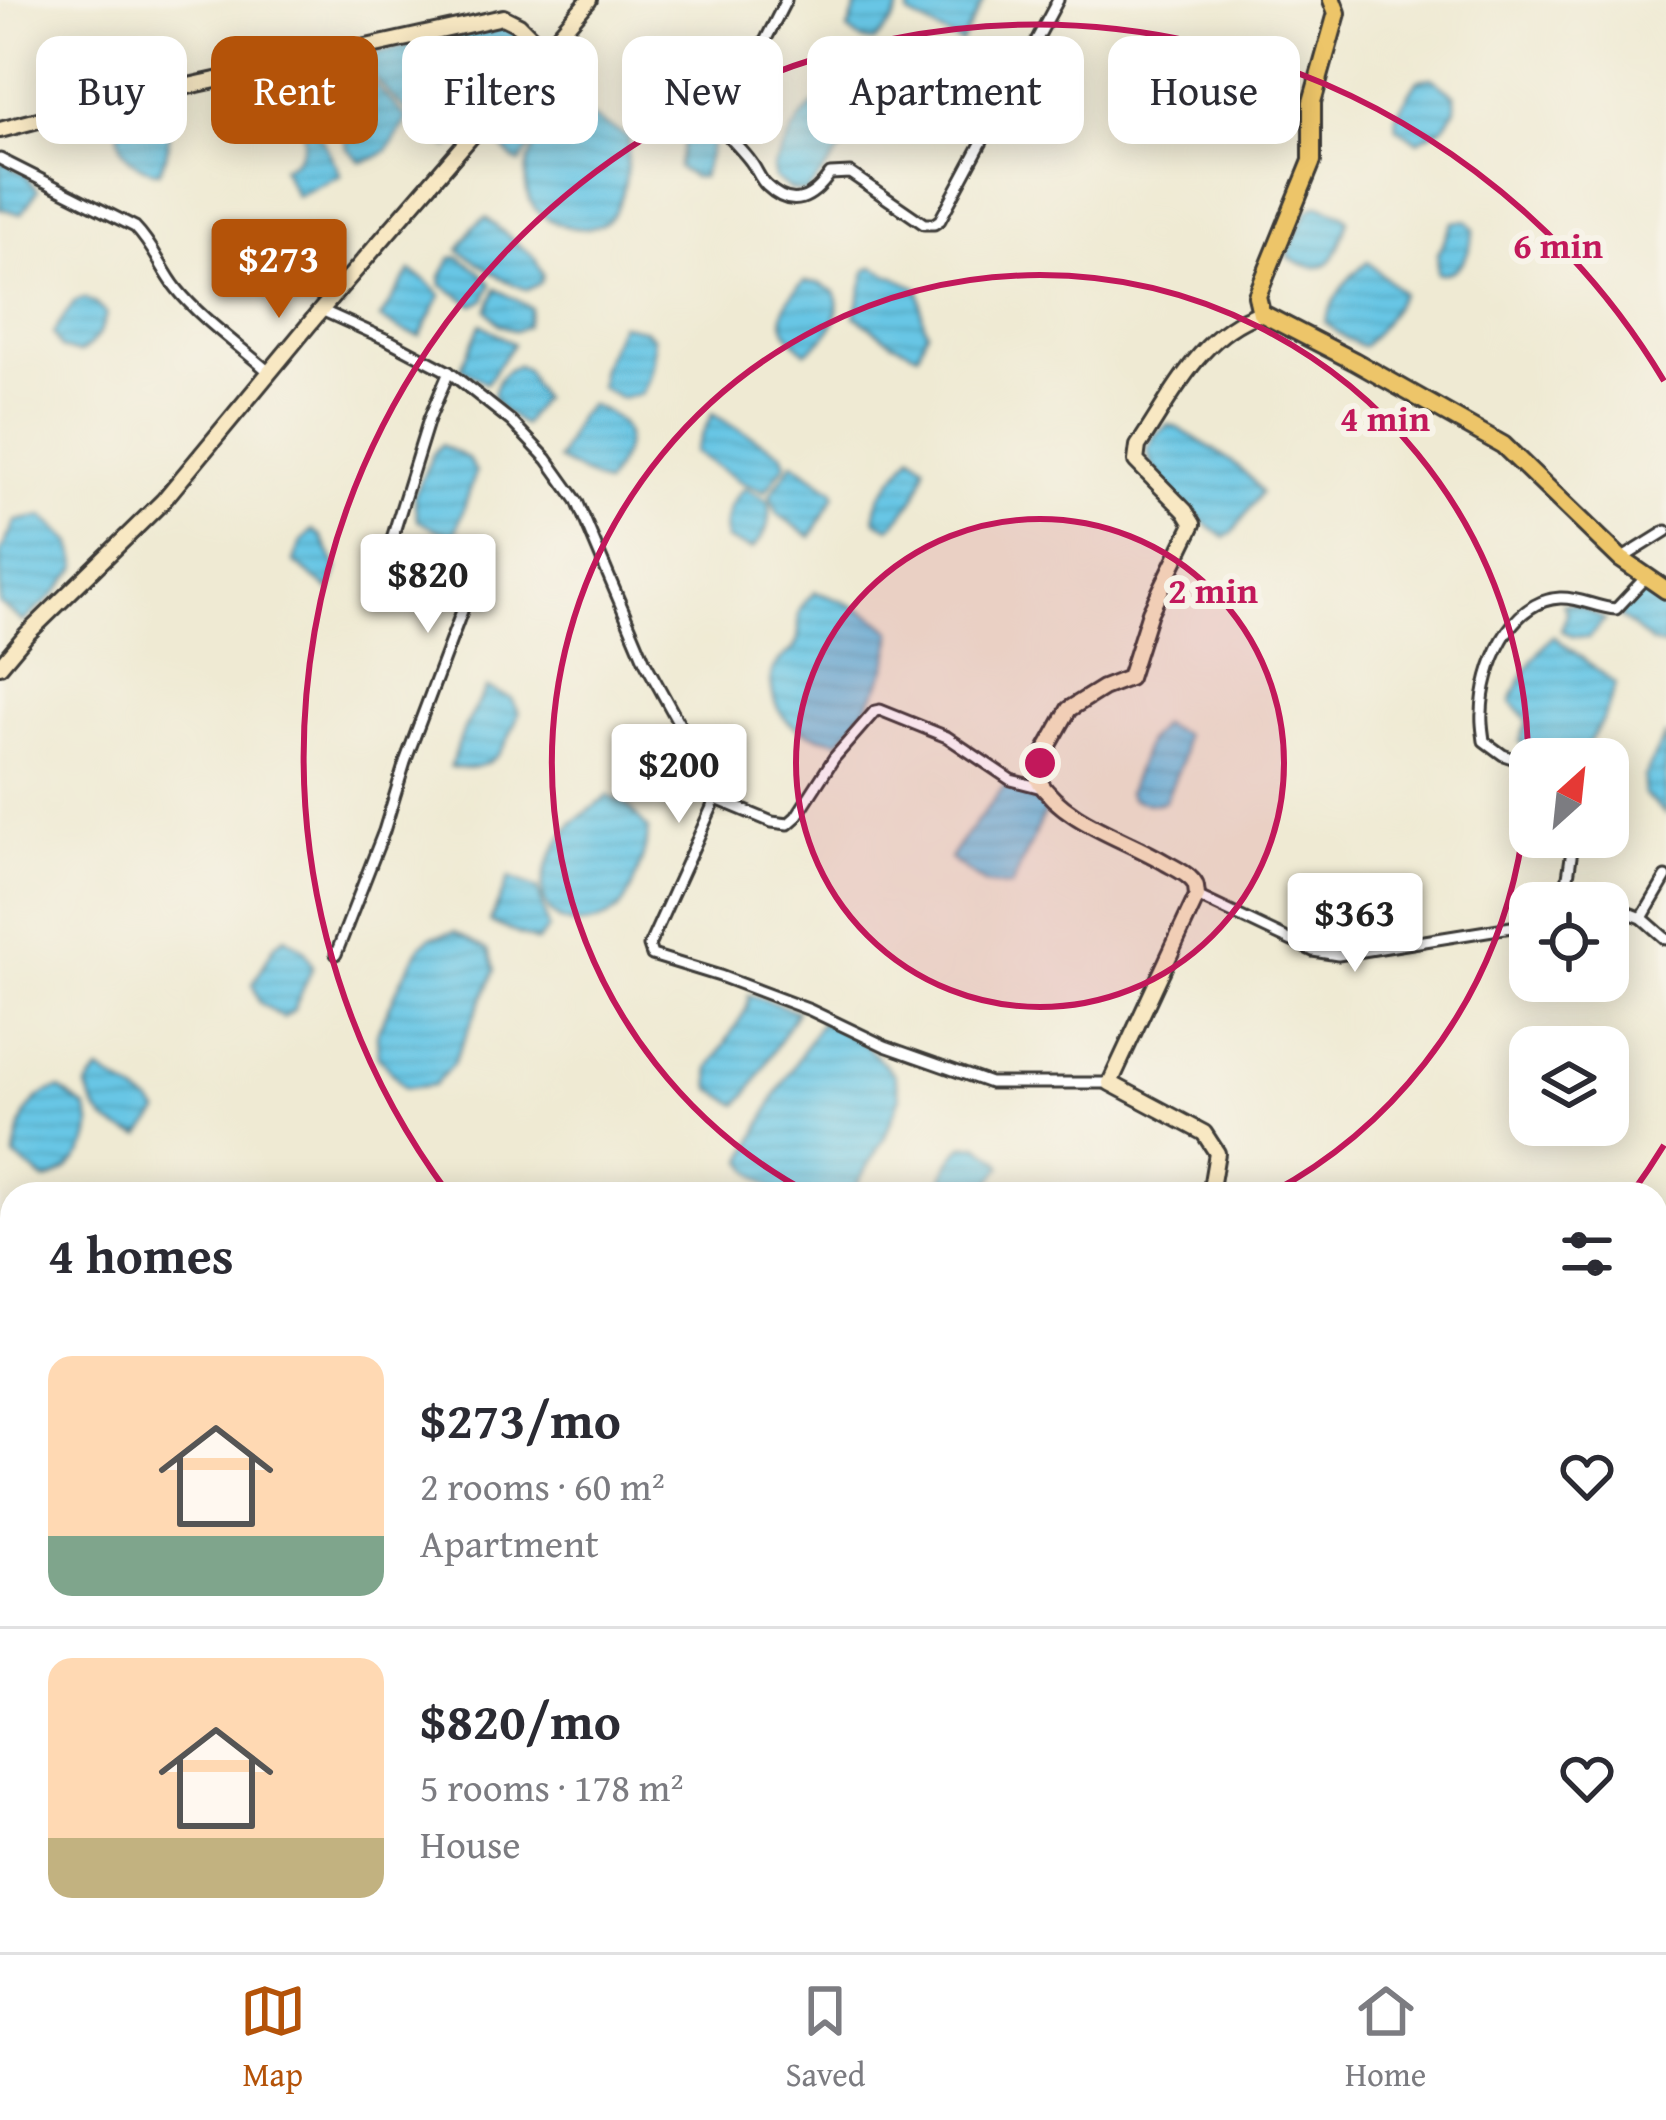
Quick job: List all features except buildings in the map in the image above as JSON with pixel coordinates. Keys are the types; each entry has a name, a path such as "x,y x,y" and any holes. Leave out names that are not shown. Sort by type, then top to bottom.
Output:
{"highway":[{"path":"1338,4 1312,102 1312,160 1257,296 1261,313 1503,445 1621,559 1666,590"}],"street":[{"path":"559,36 589,0"},
{"path":"786,0 740,90 726,133 765,185 777,193 790,198 815,195 830,174 850,173 924,224 934,224 1058,0"},
{"path":"418,36 503,17 530,36"},
{"path":"0,130 402,40"},
{"path":"0,666 26,634 163,501 466,144"},
{"path":"0,159 135,227 148,239 178,291 269,372"},
{"path":"321,310 449,372 511,421 577,501 645,662 715,789 649,946 652,956 720,976 810,1010 885,1046 990,1083 1110,1083 1204,1133 1217,1153 1212,1182"},
{"path":"1110,1083 1197,896 1191,878 1077,816 1044,789 1038,780 1042,758 1069,709 1129,677 1150,612 1193,524 1136,461 1138,446 1206,345 1238,321 1261,313"},
{"path":"335,954 465,603 462,597 385,561 449,372"},
{"path":"1621,559 1666,531"},
{"path":"1509,757 1484,741 1481,712 1487,680 1511,622 1536,603 1563,598 1616,609 1646,577"},
{"path":"715,798 788,824 833,758 880,710 946,737 1011,780 1044,789"},
{"path":"1642,918 1666,878"},
{"path":"1197,896 1313,951 1337,955 1509,927"},
{"path":"1629,913 1666,939"}],"water":[{"path":"859,0 900,0 895,18 880,36 856,36 848,30"},
{"path":"910,0 984,0 965,36 948,36 909,15"},
{"path":"502,22 523,36 445,36"},
{"path":"402,47 402,105 378,80 378,53"},
{"path":"1432,78 1455,95 1456,109 1444,126 1418,141 1397,128 1396,115 1418,80"},
{"path":"378,88 402,113 402,127 385,152 371,159 361,162 346,144 378,144"},
{"path":"807,111 807,144 847,144 806,193 790,190 774,178 773,168"},
{"path":"598,121 622,134 622,144 628,144 625,180 609,219 577,228 542,215 526,185 537,144 598,144"},
{"path":"168,144 168,148 159,172 131,160 122,146"},
{"path":"304,144 325,144 341,175 296,196 282,168 300,154"},
{"path":"499,144 531,144 520,163"},
{"path":"683,144 712,144 702,177 678,168"},
{"path":"0,161 24,174 38,190 21,214 0,208"},
{"path":"1318,205 1348,220 1330,261 1314,267 1289,257 1289,250 1307,211"},
{"path":"486,218 535,258 543,275 540,283 527,290 459,250 474,226"},
{"path":"1467,220 1474,230 1463,261 1453,271 1437,273 1438,253 1453,222"},
{"path":"459,257 491,284 484,300 474,305 442,285 451,258"},
{"path":"1368,262 1402,293 1363,347 1325,322 1342,288"},
{"path":"873,267 918,288 927,331 918,354 855,316 866,271"},
{"path":"410,271 441,295 420,336 380,319"},
{"path":"804,282 835,292 837,301 832,326 806,352 788,334 783,317 788,300"},
{"path":"496,289 531,308 526,326 515,331 499,324 487,310"},
{"path":"84,298 106,314 97,337 79,353 61,348 53,333 74,302"},
{"path":"481,324 513,344 486,383 461,368"},
{"path":"620,324 644,330 653,337 654,345 641,394 621,398 600,387 601,369"},
{"path":"518,365 526,370 541,399 523,425 493,398 500,378"},
{"path":"589,405 617,419 626,437 621,459 605,485 558,460 578,416"},
{"path":"712,414 782,453 786,463 765,492 694,452"},
{"path":"1168,425 1235,464 1261,493 1225,538 1178,500 1152,464 1147,450 1154,436"},
{"path":"441,445 467,458 476,472 455,534 417,520 414,496"},
{"path":"912,454 925,465 921,482 890,528 876,521 878,503"},
{"path":"793,462 835,495 811,537 778,514 770,495"},
{"path":"745,488 769,501 770,508 767,527 752,549 726,540 729,511"},
{"path":"43,516 72,543 78,567 23,622 0,604 0,553 16,521"},
{"path":"313,530 337,568 330,591 294,562 301,542"},
{"path":"815,592 867,613 892,632 888,662 876,691 839,741 786,720 772,688 773,669 795,647 799,612"},
{"path":"1641,593 1666,605 1666,647 1652,643 1619,616 1629,599"},
{"path":"1563,603 1576,604 1605,620 1588,638 1572,636 1561,630 1567,614"},
{"path":"1553,636 1616,684 1591,738 1521,738 1527,720 1511,702"},
{"path":"487,688 512,699 519,713 508,738 487,763 450,767 464,729"},
{"path":"1161,724 1184,735 1182,761 1165,801 1131,798 1128,793 1147,741"},
{"path":"1666,734 1666,814 1644,794 1644,777"},
{"path":"1007,783 1027,791 1046,810 1011,887 985,884 950,859"},
{"path":"608,796 625,803 649,830 638,872 624,903 609,916 586,924 564,921 554,916 543,895 547,868 571,825"},
{"path":"509,878 538,889 548,929 537,942 490,922"},
{"path":"455,932 488,950 495,970 453,1064 434,1085 405,1088 378,1056 377,1033 421,946 431,937"},
{"path":"285,937 304,949 313,966 293,1011 283,1018 259,1002 253,984 275,945"},
{"path":"749,995 797,1011 738,1105 711,1088 710,1068 747,1008"},
{"path":"822,1020 866,1046 894,1074 900,1097 885,1136 858,1182 763,1182 755,1175 744,1161 773,1100"},
{"path":"99,1071 159,1113 141,1136 113,1126 95,1106 87,1087"},
{"path":"60,1089 86,1108 89,1137 76,1161 46,1181 15,1157 22,1124 32,1105"},
{"path":"978,1145 998,1159 1002,1166 991,1182 943,1182 963,1146"}]}
